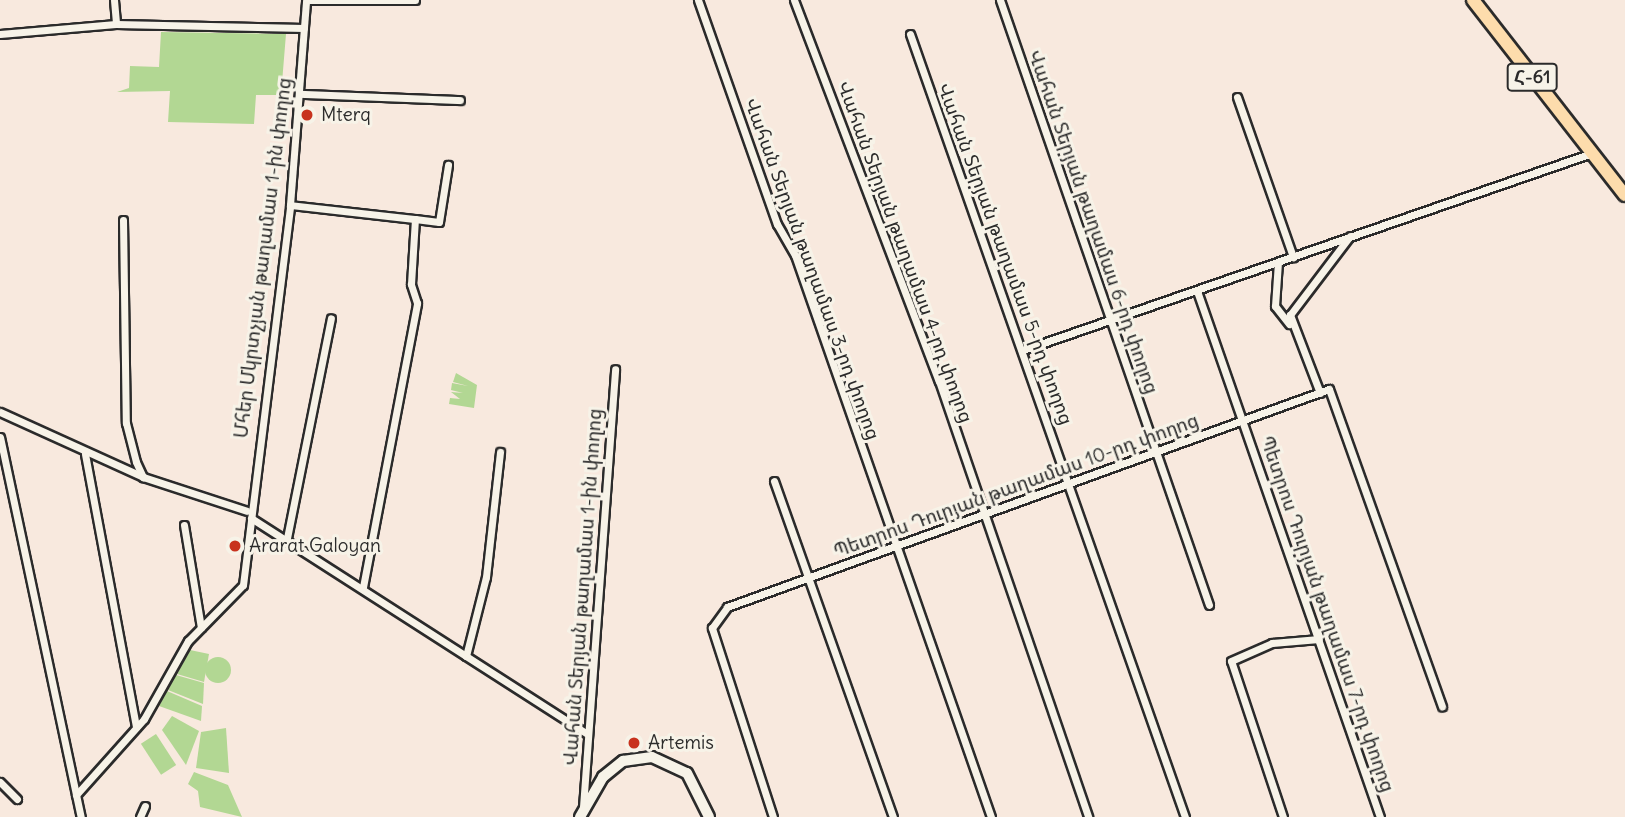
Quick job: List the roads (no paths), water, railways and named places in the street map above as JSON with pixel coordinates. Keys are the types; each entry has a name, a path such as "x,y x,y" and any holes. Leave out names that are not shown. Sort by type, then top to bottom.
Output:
{"main road":[{"name":"Հ-61","path":"1473,0 1625,195"},
{"path":"582,812 614,768 652,757 687,773 709,817"}],"street":[{"path":"114,0 116,24"},
{"path":"308,0 415,0"},
{"name":"Մհեր Մկրտչյան թաղամաս 1-ին փողոց","path":"76,795 136,727 201,628 243,585 249,514 290,205 302,94 304,29 308,0"},
{"name":"Վահան Տերյան թաղամաս 3-րդ փողոց","path":"698,0 899,547 991,817"},
{"name":"Վահան Տերյան թաղամաս 4-րդ փողոց","path":"794,0 984,517 1088,817"},
{"name":"Վահան Տերյան թաղամաս 6-րդ փողոց","path":"1000,0 1209,606"},
{"path":"0,34 116,24 304,29"},
{"name":"Վահան Տերյան թաղամաս 5-րդ փողոց","path":"910,34 1185,817"},
{"path":"302,94 460,100"},
{"path":"1237,97 1293,257"},
{"path":"1023,350 1592,153"},
{"path":"290,205 439,222 448,165"},
{"path":"363,587 417,303 411,284 415,219"},
{"path":"123,220 126,423 143,477"},
{"path":"1290,324 1290,315 1350,236"},
{"path":"1278,262 1275,306 1290,324 1321,393"},
{"name":"Պետրոս Դուրյան թաղամաս 7-րդ փողոց","path":"1197,291 1380,817"},
{"path":"287,538 331,318"},
{"name":"Վահան Տերյան թաղամաս 1-ին փողոց","path":"582,812 615,369"},
{"name":"Պետրոս Դուրյան թաղամաս 10-րդ փողոց","path":"773,817 712,628 716,615 810,577 984,517 1329,389 1442,706"},
{"path":"0,412 85,454 249,514 588,734"},
{"path":"0,437 81,817"},
{"path":"466,656 486,578 500,452"},
{"path":"85,454 136,727"},
{"path":"774,481 893,817"},
{"path":"184,525 201,628"},
{"path":"1283,817 1231,661 1272,643 1319,639"},
{"path":"0,782 16,799"},
{"path":"140,817 145,806"}],"place":[{"name":"Mterq","path":"307,115"},
{"name":"Ararat Galoyan","path":"235,546"},
{"name":"Artemis","path":"634,743"}]}
